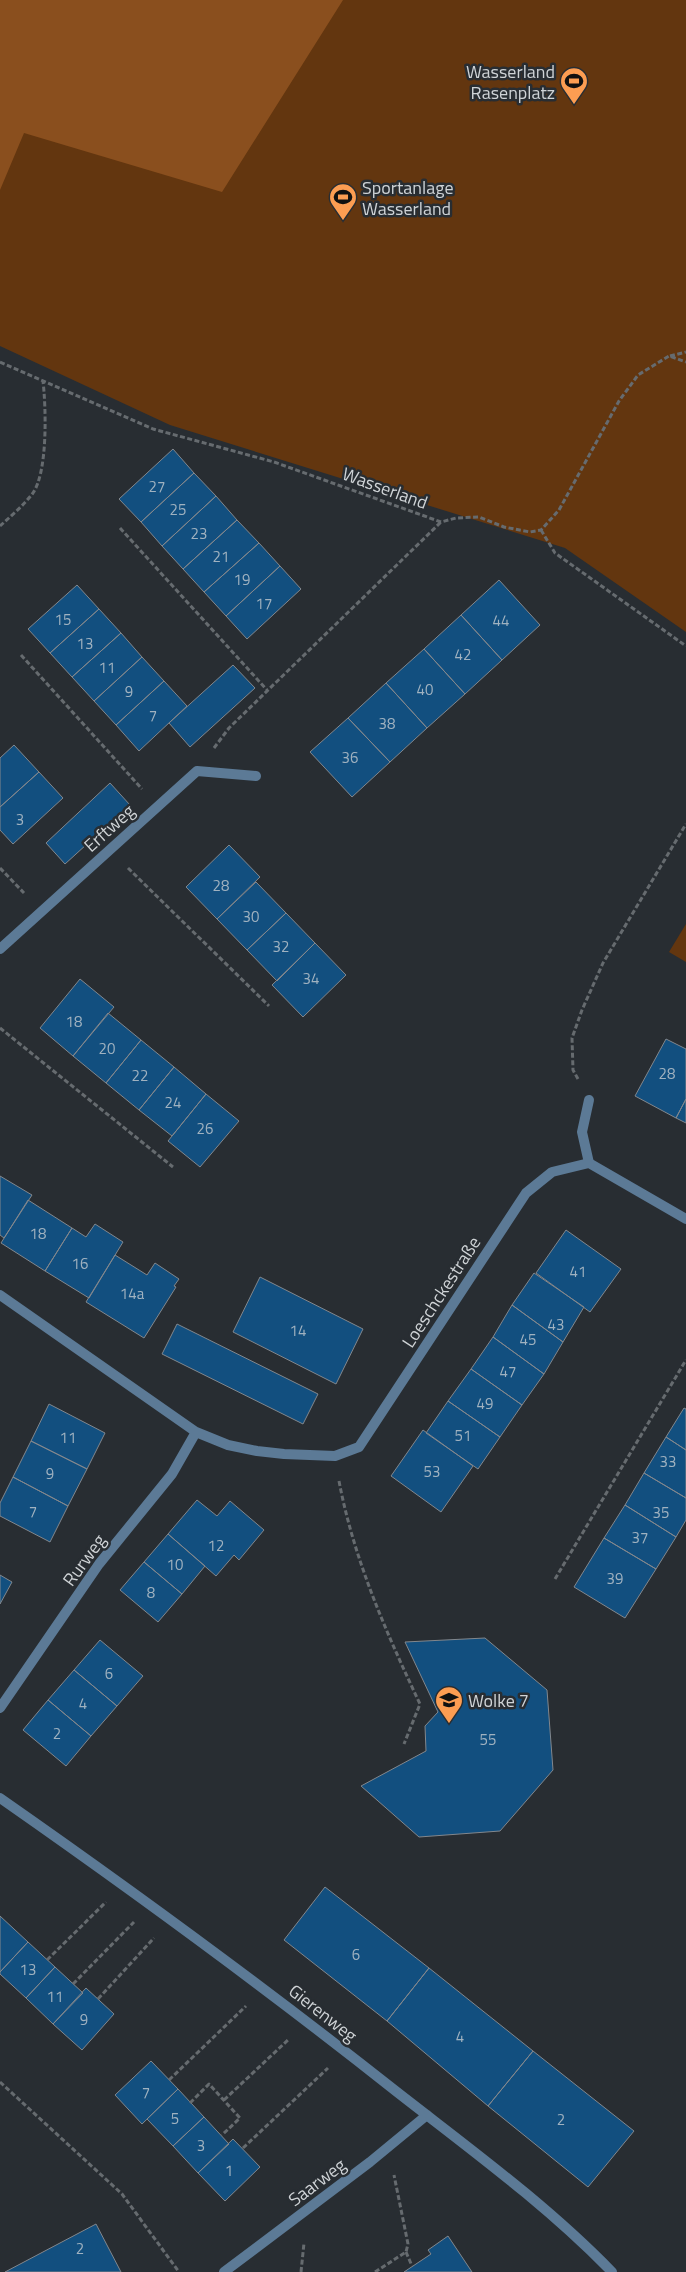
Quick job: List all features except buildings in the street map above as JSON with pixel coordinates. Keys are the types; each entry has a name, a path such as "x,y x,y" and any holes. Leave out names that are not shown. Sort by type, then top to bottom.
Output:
{"street":[{"name":"Erftweg","path":"0,949 197,771"},
{"path":"197,771 256,776"},
{"path":"589,1100 582,1132 589,1163 686,1219"},
{"name":"Loeschckestraße","path":"335,1456 359,1447 526,1193 552,1172 589,1163"},
{"path":"0,1295 196,1432 228,1445 257,1452 335,1456"},
{"name":"Rurweg","path":"0,1708 100,1564 172,1474 196,1432"},
{"name":"Gierenweg","path":"0,1798 124,1884 265,1988 524,2193 612,2272"},
{"name":"Saarweg","path":"224,2272 389,2147 427,2115"}],"path":[{"path":"686,352 669,356 638,375 619,401 559,510 541,530 555,553 686,646"},
{"path":"669,356 686,362"},
{"name":"Wasserland","path":"0,362 153,428 274,462 441,522 479,516 504,527 530,532 541,530"},
{"path":"0,526 34,492 41,472 44,433 43,380"},
{"path":"197,771 229,728 441,522"},
{"path":"120,528 268,690"},
{"path":"20,655 158,806"},
{"path":"589,1100 573,1070 572,1038 582,1010 603,964 686,824"},
{"path":"110,850 269,1006"},
{"path":"0,868 41,912"},
{"path":"0,1028 173,1167"},
{"path":"555,1579 686,1360"},
{"path":"335,1456 354,1545 382,1623 420,1704 404,1744"},
{"path":"47,1960 124,1884"},
{"path":"73,1984 151,1904"},
{"path":"98,1998 171,1919"},
{"path":"169,2080 265,1988"},
{"path":"224,2100 308,2022"},
{"path":"243,2148 346,2051"},
{"path":"0,2082 122,2194 179,2272"},
{"path":"190,2103 209,2084 240,2118 222,2136"},
{"path":"389,2147 408,2244 406,2252 412,2266"},
{"path":"375,2272 406,2252"}],"shaded area":[{"path":"0,0 343,0 222,192 24,133 0,190"},
{"name":"Sportanlage Wasserland","path":"42,0 686,0 686,632 565,548 170,425 0,346 0,96"},
{"path":"686,924 686,962 669,952"}],"place":[{"name":"Wasserland Rasenplatz","path":"574,105"},
{"name":"Sportanlage Wasserland","path":"343,221"},
{"name":"Wolke 7","path":"449,1724"}]}
